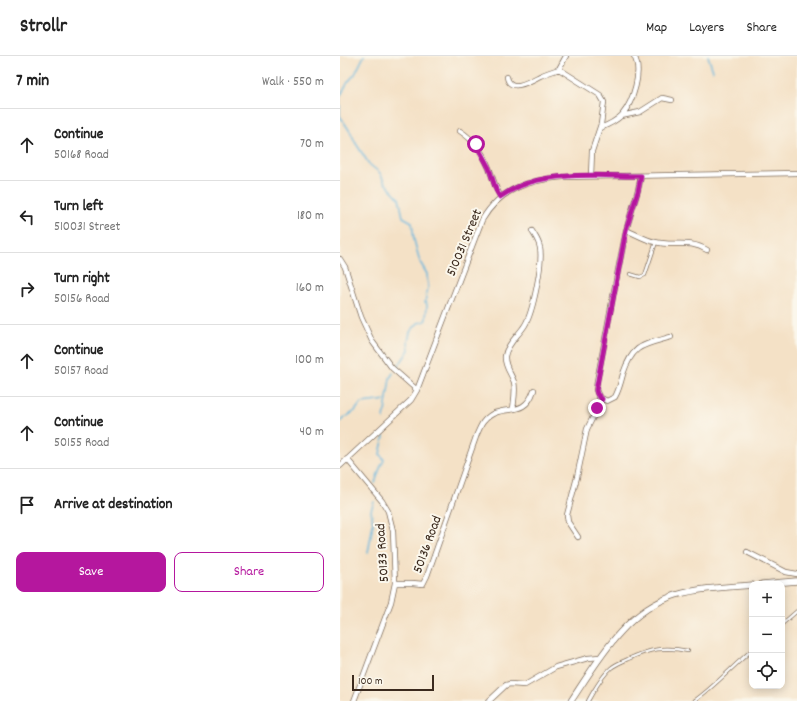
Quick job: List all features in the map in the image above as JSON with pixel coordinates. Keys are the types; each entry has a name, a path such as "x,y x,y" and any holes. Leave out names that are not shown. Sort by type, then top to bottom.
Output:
{"street":[{"path":"507,77 511,84 519,85 559,69 566,56"},
{"path":"600,128 610,124 621,116 631,101 635,87 638,63 634,56"},
{"path":"559,69 600,95 604,100 600,128 592,151 591,176"},
{"path":"621,116 640,112 662,98 672,100"},
{"path":"460,131 472,140 481,152 500,197"},
{"name":"510031 Street","path":"340,466 411,400 417,390 482,220 488,209 500,197 512,189 545,178 797,173"},
{"path":"641,176 626,230 597,381 597,394 602,399 607,401 615,397 627,363 635,351 644,345 671,337"},
{"path":"626,230 656,242 693,244 707,250"},
{"path":"532,231 538,242 540,253 536,289 526,323 520,334 510,345 505,355 506,364 514,384 513,409 522,407 528,402 534,390"},
{"path":"340,259 361,318 372,341 392,368 417,390"},
{"path":"578,537 568,522 567,515 587,429 602,399"},
{"name":"50136 Road","path":"396,583 423,584 460,485 477,434 484,420 496,412 513,409"},
{"name":"50133 Road","path":"347,460 382,501 388,511 393,531 396,583 391,602 354,701"},
{"path":"747,552 786,572 797,574"},
{"path":"785,582 797,581"},
{"path":"571,701 622,629 643,611 660,601 694,591 749,585"},
{"path":"489,701 506,685 525,685 556,667 588,658 600,658"}],"lane":[{"path":"630,274 640,277 645,275 656,242"},
{"path":"785,621 797,611"},
{"path":"588,701 605,675 621,662 654,649 670,648 688,651"},
{"path":"694,701 710,689 749,653"}],"waterway":[{"path":"364,56 355,74 348,82 340,97 340,116 369,164 380,173 385,183 399,198 403,217 412,222 414,240 420,262 427,274 428,288 425,302 427,304 426,319 425,321 418,323 410,332 408,342 409,350 397,368"},
{"path":"708,56 713,71"},
{"path":"384,419 390,378 393,373"},
{"path":"340,422 355,411 361,403 387,400"},
{"path":"375,483 384,460 380,454 384,436"},
{"path":"368,553 373,524 371,510 374,502"}],"route":[{"path":"476,144 489,168 496,190 500,197 512,189 545,178 641,176 626,230 610,310 596,390 597,394 602,399 597,408"}]}
